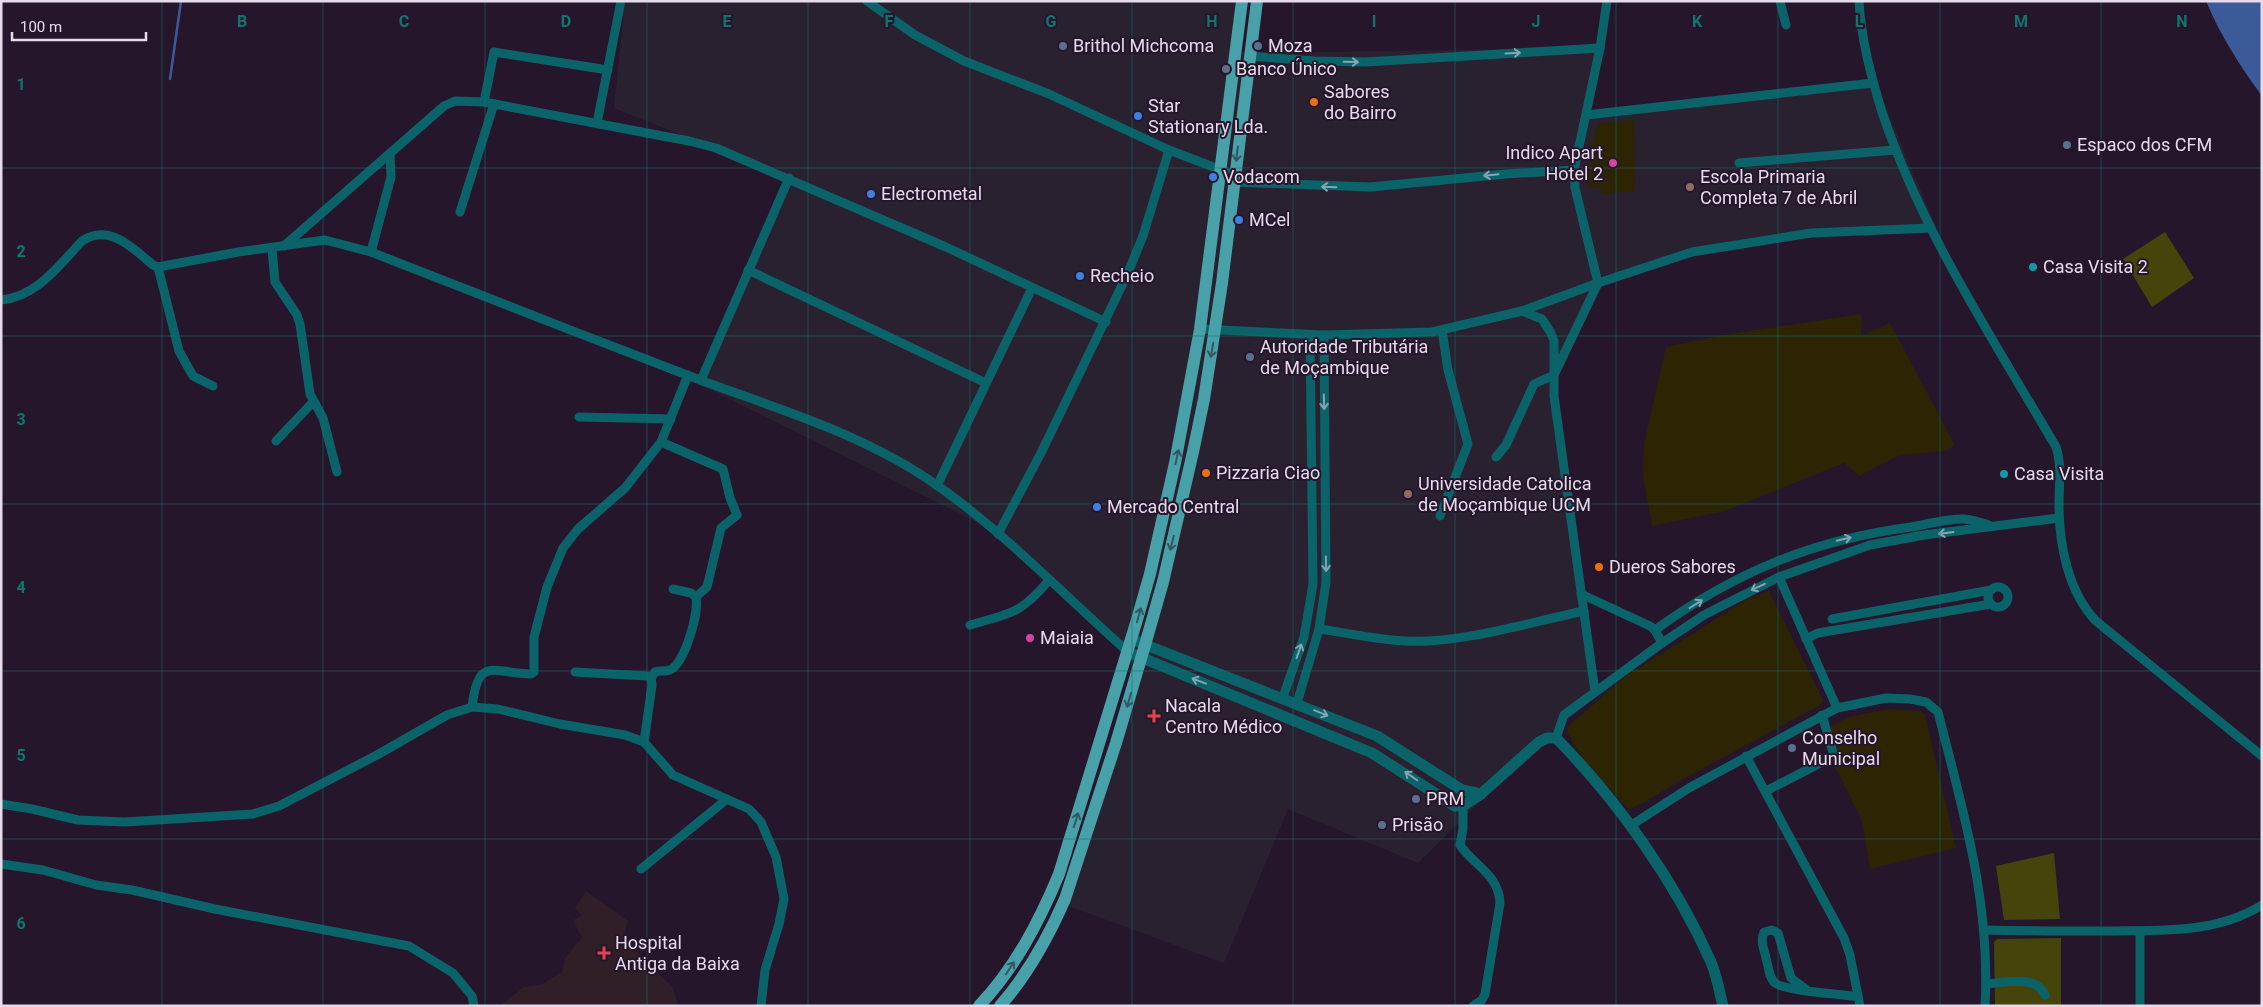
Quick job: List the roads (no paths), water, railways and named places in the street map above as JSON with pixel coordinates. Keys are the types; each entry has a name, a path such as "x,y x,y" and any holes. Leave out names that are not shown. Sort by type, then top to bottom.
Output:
{"main road":[{"path":"979,1006 1004,977 1022,949 1052,890 1128,652 1165,510 1186,413 1200,329 1242,1"},
{"path":"1000,1006 1030,967 1056,920 1065,899 1116,744 1145,645 1179,514 1204,399 1216,331 1257,1"}],"street":[{"path":"597,123 621,1"},
{"path":"867,1 915,34 950,54 1049,94 1169,150 1220,170 1234,179 1370,187 1506,174 1574,170"},
{"path":"1496,457 1506,445 1534,384 1554,374 1598,283 1575,188 1574,170 1600,48 1607,1"},
{"path":"1780,1 1786,25"},
{"path":"1859,1 1862,29 1873,83 1895,150 1930,228 2056,447 2059,459 2059,518 2063,549 2075,588 2090,614 2262,756"},
{"path":"1250,56 1314,61 1365,62 1600,48"},
{"path":"484,102 494,52 608,70"},
{"path":"1586,115 1873,83"},
{"path":"283,247 450,102 484,102 689,141 716,148 789,178 1106,322"},
{"path":"460,212 494,104"},
{"path":"998,534 1041,453 1106,322 1143,236 1169,150"},
{"path":"1739,163 1895,150"},
{"path":"371,252 391,177 390,153"},
{"path":"701,380 789,178"},
{"path":"1200,329 1324,336 1442,330 1522,311 1598,283 1692,252 1811,232 1930,228"},
{"path":"1,300 22,295 36,288 90,235 98,234 126,242 153,265 158,267 238,252 272,249 325,240 371,252 701,380 814,421 884,454 937,486 998,534 1128,652 1372,753 1400,769 1450,804 1463,806 1481,794 1539,742 1546,738 1556,738 1579,761 1630,826 1686,914 1710,962 1723,1006"},
{"path":"272,249 272,270 275,282 297,315 300,324 308,386 323,418 336,472"},
{"path":"158,267 179,351 193,376 213,386"},
{"path":"748,270 986,384"},
{"path":"937,486 1032,288"},
{"path":"1522,311 1542,319 1552,333 1555,352 1554,396 1595,692"},
{"path":"1440,516 1468,444 1448,370 1442,330"},
{"path":"1283,697 1304,637 1313,584 1310,335"},
{"path":"1297,703 1319,629 1326,582 1324,336"},
{"path":"472,707 474,688 480,675 488,670 502,670 525,674 534,672 536,630 547,587 563,548 578,529 625,488 661,442 688,375"},
{"path":"276,441 314,401"},
{"path":"579,417 670,419"},
{"path":"644,742 652,685 651,678 655,672 672,670 676,666 689,640 696,618 696,597 707,587 721,528 734,520 737,515 737,511 730,498 723,469 661,442"},
{"path":"1556,738 1564,715 1662,643 1704,615 1779,577 1870,545 2059,518"},
{"path":"1655,630 1724,587 1760,568 1793,553 1822,544 1879,531 1964,519 1995,526"},
{"path":"1779,577 1836,708"},
{"path":"970,625 1019,610 1034,598 1048,580"},
{"path":"1806,639 1818,633 1991,604 2002,605 2008,596 2001,587 1832,619"},
{"path":"673,590 696,597"},
{"path":"1990,590 1988,595 1991,604"},
{"path":"1581,594 1655,630 1662,643"},
{"path":"1319,629 1406,641 1432,640 1467,636 1584,611"},
{"path":"1109,635 1131,639 1283,697 1377,736 1462,790 1481,794"},
{"path":"575,672 647,676 651,678"},
{"path":"1630,826 1689,788 1836,708 1886,698 1926,702 1938,712 1974,857 1985,930 1985,1006"},
{"path":"1,804 78,820 125,822 253,814 279,806 377,755 447,715 472,707 498,709 560,724 608,731 644,742 673,775 749,808 756,815 776,857 784,898 765,970 761,1006"},
{"path":"1766,792 1834,756 1822,715"},
{"path":"1746,756 1844,938 1850,954 1859,1001 1780,986 1774,982 1763,948 1764,932 1772,930 1778,933 1790,978 1807,990"},
{"path":"641,869 727,799"},
{"path":"1463,806 1463,829 1460,845 1489,874 1500,894 1485,994 1482,1000 1473,1006"},
{"path":"1,864 43,870 96,885 132,890 224,911 408,946 454,972 472,996 474,1006"},
{"path":"1985,930 2140,932 2190,929 2212,925 2262,905"},
{"path":"2140,932 2140,1006"},
{"path":"1986,984 2032,983 2040,987 2045,995"}],"water":[{"path":"2206,1 2262,1 2262,96 2231,50"}],"waterway":[{"path":"170,79 181,1"}],"place":[{"name":"Brithol Michcoma","path":"1063,46"},
{"name":"Moza","path":"1258,46"},
{"name":"Banco Único","path":"1226,69"},
{"name":"Sabores do Bairro","path":"1314,102"},
{"name":"Star Stationary Lda.","path":"1138,116"},
{"name":"Espaco dos CFM","path":"2067,145"},
{"name":"Indico Apart Hotel 2","path":"1613,163"},
{"name":"Vodacom","path":"1213,177"},
{"name":"Escola Primaria Completa 7 de Abril","path":"1690,187"},
{"name":"Electrometal","path":"871,194"},
{"name":"MCel","path":"1239,220"},
{"name":"Casa Visita 2","path":"2033,267"},
{"name":"Recheio","path":"1080,276"},
{"name":"Autoridade Tributária de Moçambique","path":"1250,357"},
{"name":"Pizzaria Ciao","path":"1206,473"},
{"name":"Casa Visita","path":"2004,474"},
{"name":"Universidade Catolica de Moçambique UCM","path":"1408,494"},
{"name":"Mercado Central","path":"1097,507"},
{"name":"Dueros Sabores","path":"1599,567"},
{"name":"Maiaia","path":"1030,638"},
{"name":"Nacala Centro Médico","path":"1154,716"},
{"name":"Conselho Municipal","path":"1792,748"},
{"name":"PRM","path":"1416,799"},
{"name":"Prisão","path":"1382,825"},
{"name":"Hospital Antiga da Baixa","path":"604,953"}]}
